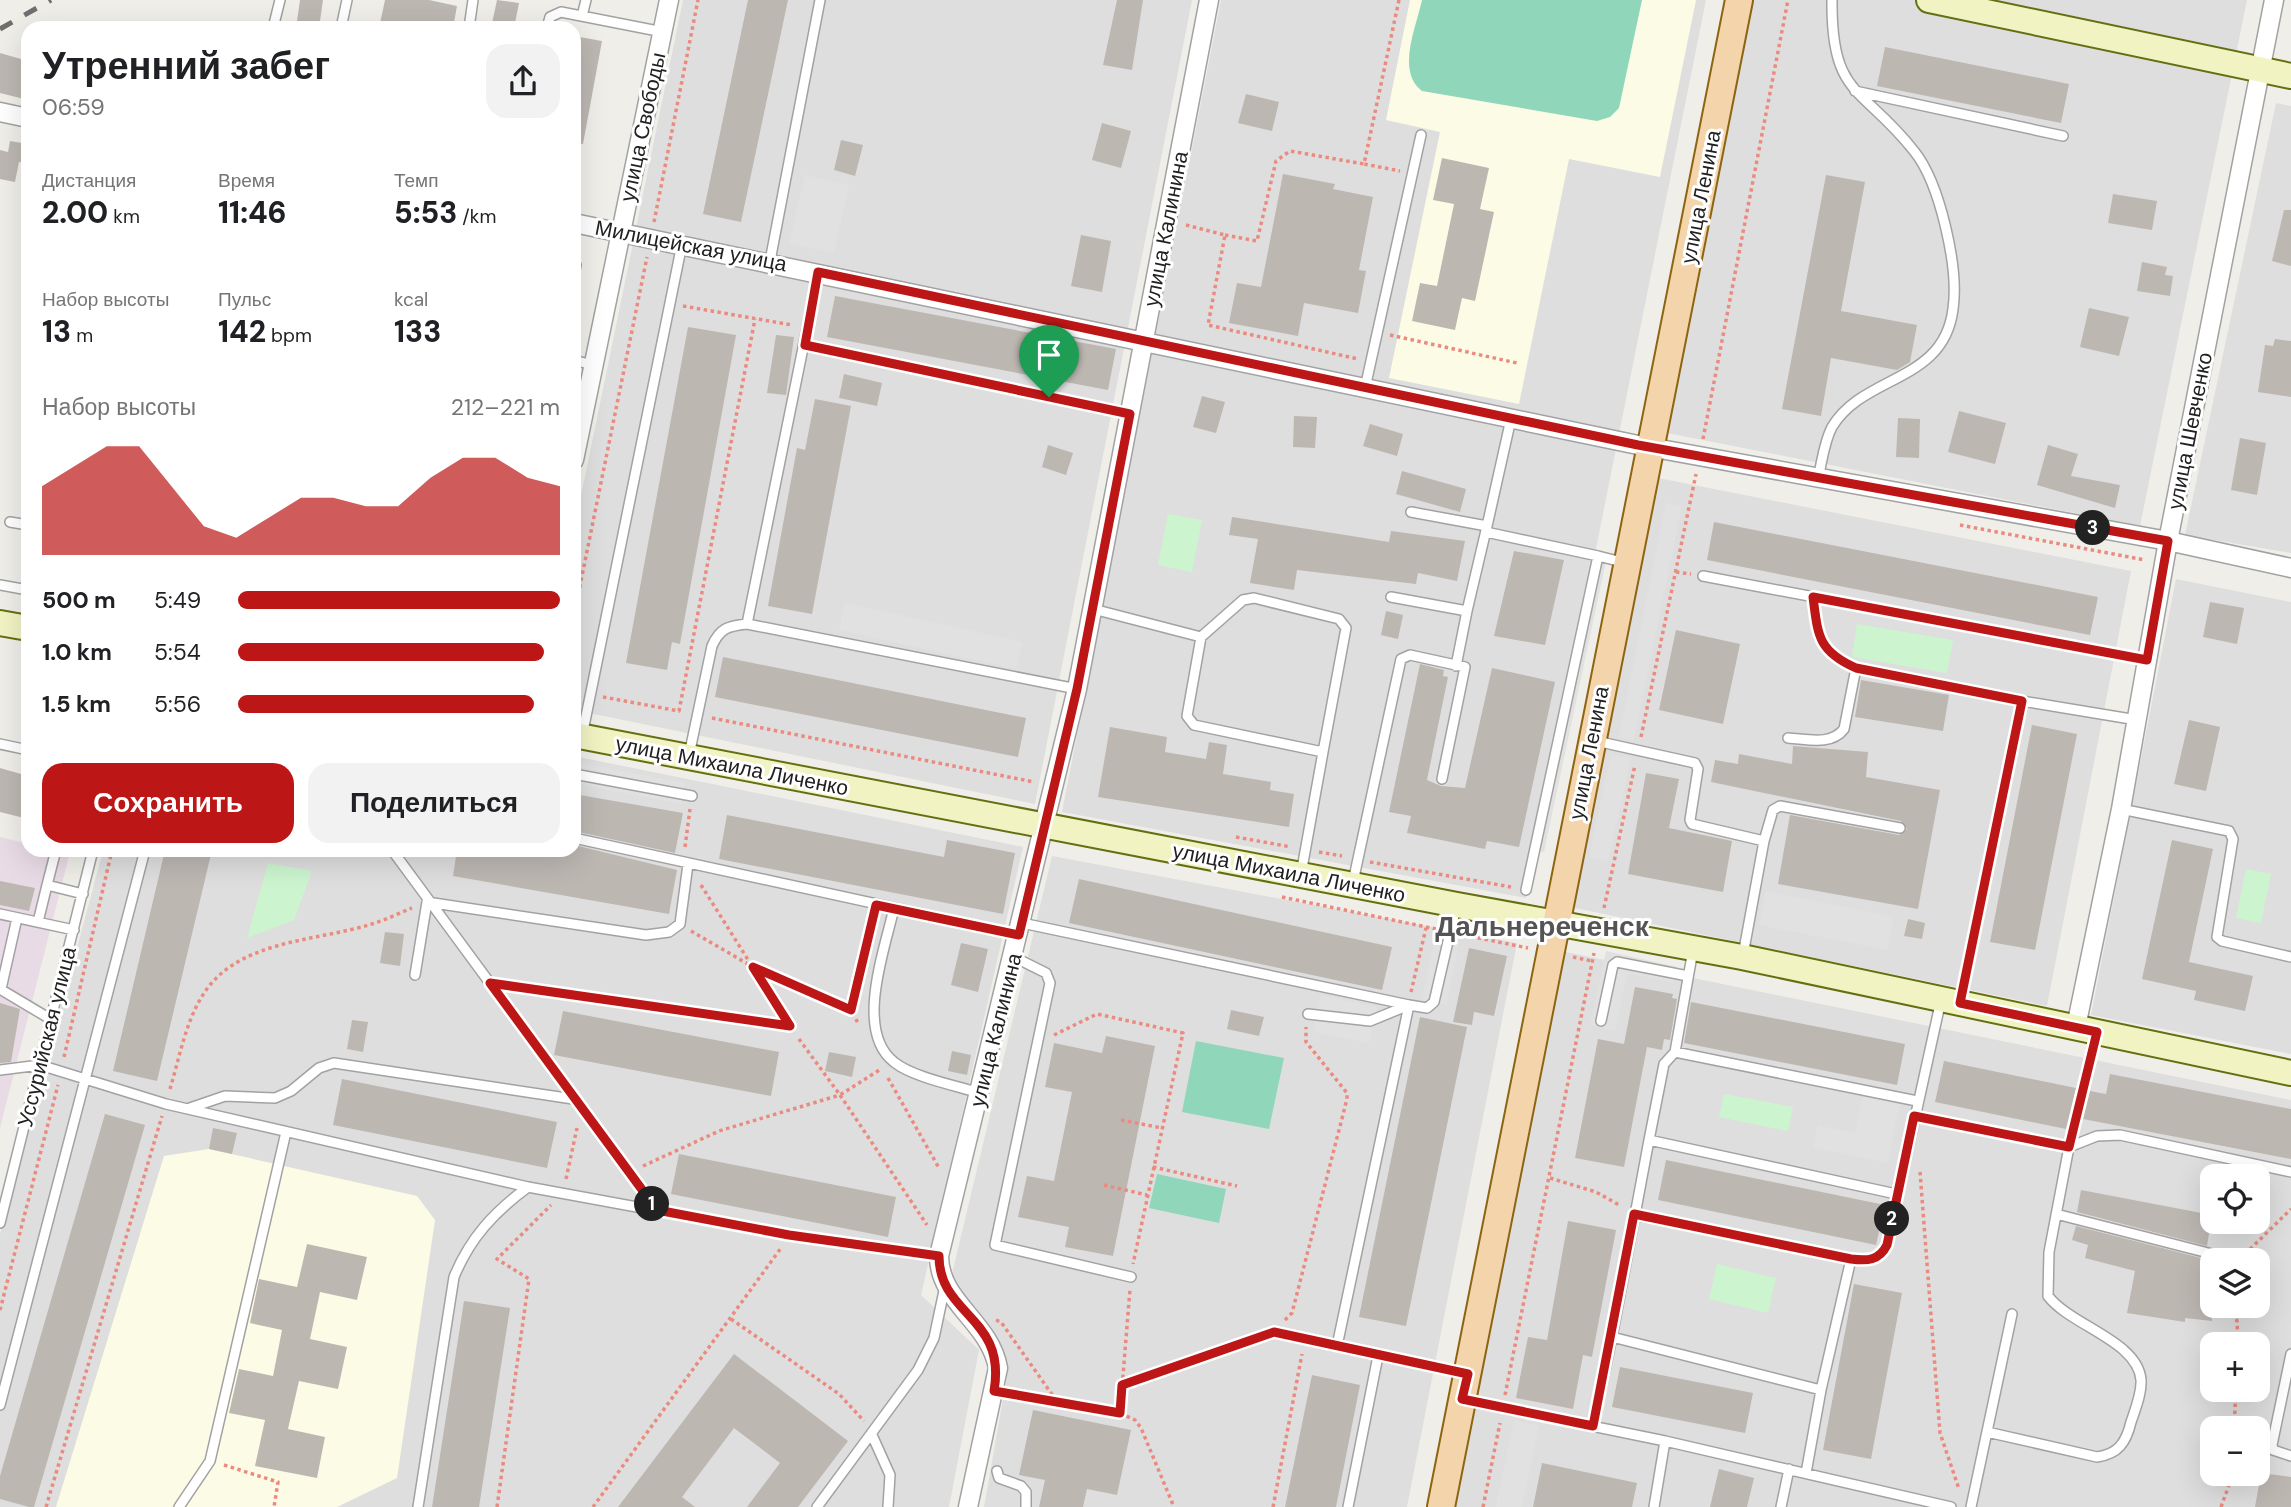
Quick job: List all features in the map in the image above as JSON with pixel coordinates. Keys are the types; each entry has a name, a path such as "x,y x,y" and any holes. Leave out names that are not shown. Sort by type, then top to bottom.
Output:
{"main road":[{"name":"улица Ленина","path":"1441,1507 1739,0"},
{"path":"1929,0 2291,76"},
{"path":"0,623 21,627"},
{"name":"улица Михаила Личенко","path":"581,737 1457,905 1600,928 2291,1073"}],"street":[{"name":"улица Свободы","path":"581,423 669,0"},
{"name":"улица Калинина","path":"968,1507 998,1368 995,1352 987,1336 945,1286 939,1270 939,1256 1046,827 1077,689 1209,0"},
{"name":"улица Шевченко","path":"2087,1030 2121,809 2168,541 2274,0"},
{"path":"0,112 21,116"},
{"name":"Милицейская улица","path":"581,224 770,261 1144,343 1511,419 2168,541 2291,568"}],"lane":[{"path":"276,21 280,0"},
{"path":"342,21 347,0"},
{"path":"469,21 473,0"},
{"path":"582,16 586,0"},
{"path":"770,261 820,0"},
{"path":"1818,478 1833,425 1851,407 1920,366 1938,349 1948,332 1954,308 1953,276 1932,182 1915,152 1854,91 1836,57 1832,0"},
{"path":"549,21 556,13 663,32"},
{"path":"1854,91 2063,136"},
{"path":"1365,388 1421,135"},
{"path":"581,727 591,695 682,244"},
{"path":"747,624 818,272"},
{"path":"805,345 1130,414"},
{"path":"581,362 592,365"},
{"path":"1456,666 1511,419"},
{"path":"1411,512 1628,564"},
{"path":"10,522 21,524"},
{"path":"1526,890 1598,556"},
{"path":"1703,576 2147,660"},
{"path":"0,585 21,589"},
{"path":"1391,597 1467,611"},
{"path":"1813,597 1822,645 1841,661 1856,668 2022,701 2137,720"},
{"path":"1301,875 1346,628 1339,619 1254,598 1243,600 1201,637 1187,716 1194,725 1323,752"},
{"path":"1093,609 1201,637"},
{"path":"689,757 712,646 718,633 728,626 747,624 1077,689"},
{"path":"1352,884 1401,659 1409,655 1465,667 1442,779"},
{"path":"1788,738 1828,740 1838,737 1844,729 1856,668"},
{"path":"1634,1214 1851,1259 1872,1260 1882,1255 1887,1245 1917,1101 1950,1001 2022,701"},
{"path":"1592,740 1695,763 1699,769 1690,820 1692,824 1764,841"},
{"path":"0,744 21,748"},
{"path":"581,775 692,796"},
{"path":"1742,957 1764,841 1773,810 1780,806 1900,828"},
{"path":"2121,809 2229,831 2233,839 2217,937 2222,941 2291,957"},
{"path":"581,840 876,905 1021,929 1427,1008 1434,1002 1457,905"},
{"path":"38,922 55,857"},
{"name":"Уссурийская улица","path":"0,1223 91,857"},
{"path":"0,1405 143,857"},
{"path":"397,857 427,902 657,1210"},
{"path":"427,902 646,935 668,932 680,924 688,864"},
{"path":"47,886 83,894"},
{"path":"415,975 427,902"},
{"path":"894,908 872,1008 882,1047 893,1062 907,1069 981,1094"},
{"path":"0,914 74,930"},
{"path":"17,918 0,989 52,1020"},
{"path":"1593,1426 1664,1064 1675,1052 1693,947"},
{"path":"1014,957 1046,973 1049,978 1038,1043 995,1245 1131,1277"},
{"path":"1601,1020 1613,965 1617,962 1688,976"},
{"path":"490,983 790,1026"},
{"path":"1308,1014 1370,1021 1409,1004"},
{"path":"1337,1346 1409,1004"},
{"path":"1987,1432 2097,1457 2110,1455 2122,1447 2142,1383 2135,1359 2059,1308 2048,1296 2046,1271 2087,1030"},
{"path":"1675,1052 1917,1101"},
{"path":"188,1109 225,1096 275,1098 291,1091 319,1068 334,1063 573,1099"},
{"path":"0,1070 40,1065 166,1104 528,1187 789,1235 939,1256"},
{"path":"1914,1116 2069,1147 2097,1136 2120,1135 2291,1172"},
{"path":"179,1507 210,1461 286,1132"},
{"path":"1649,1140 1896,1194"},
{"path":"418,1507 454,1277 462,1257 489,1218 528,1187"},
{"path":"2056,1214 2200,1251"},
{"path":"1807,1473 1821,1390 1851,1259"},
{"path":"817,1507 872,1435 927,1354 945,1286"},
{"path":"1971,1507 2012,1314"},
{"path":"1274,1332 1378,1356 1465,1387 1503,1406 1951,1507"},
{"path":"1612,1337 1821,1390"},
{"path":"2291,1354 2272,1445 2273,1450 2291,1456"},
{"path":"1348,1507 1378,1356"},
{"path":"872,1435 890,1475 888,1507"},
{"path":"1654,1507 1665,1441"},
{"path":"1781,1507 1789,1469"},
{"path":"997,1471 1003,1481 1021,1486 1026,1492 1026,1507"}],"path":[{"path":"581,581 698,0"},
{"path":"1364,164 1399,0"},
{"path":"1167,220 1257,242 1276,161 1290,151 1413,174"},
{"path":"1225,235 1208,325 1371,362"},
{"path":"670,304 808,328"},
{"path":"679,711 755,319"},
{"path":"1378,332 1517,363"},
{"path":"591,695 1055,786"},
{"path":"692,796 685,846 688,864 790,1026 840,1095 932,1233"},
{"path":"1279,896 1530,949"},
{"path":"46,1507 192,1017 202,996 222,972 246,957 271,947 373,924 427,902"},
{"path":"851,1010 876,905"},
{"path":"680,924 753,967 851,1010 863,1033"},
{"path":"1409,1004 1426,928"},
{"path":"1483,1507 1600,928"},
{"path":"1038,1043 1097,1014 1183,1032 1131,1277 1120,1413"},
{"path":"1122,1385 1274,1332 1292,1313 1347,1100 1347,1093 1304,1038 1308,1014"},
{"path":"876,1056 946,1179"},
{"path":"629,1173 719,1131 840,1095 882,1068"},
{"path":"497,1507 529,1279 496,1259 563,1194 581,1108"},
{"path":"1121,1120 1162,1128"},
{"path":"1153,1167 1237,1186"},
{"path":"1920,1167 1940,1433 1963,1497"},
{"path":"1550,1178 1596,1192 1634,1214"},
{"path":"1104,1185 1147,1195"},
{"path":"2250,1248 2291,1209"},
{"path":"593,1507 789,1235"},
{"path":"991,1317 1001,1322 1059,1403"},
{"path":"731,1319 839,1394 861,1415 872,1435"},
{"path":"1273,1507 1305,1339"},
{"path":"994,1391 1120,1413 1135,1420 1142,1428 1174,1507"},
{"path":"210,1461 278,1482 274,1507"},
{"path":"2221,1507 2231,1486"}],"shaded area":[{"path":"683,0 1192,0 1035,804 581,711 581,496"},
{"path":"1221,0 1706,0 1526,898 1062,812"},
{"path":"1410,0 1696,0 1660,177 1569,159 1519,404 1389,378 1440,132 1386,120"},
{"path":"1751,0 2247,0 2140,526 1662,432"},
{"path":"2276,103 2291,106 2291,553 2185,535"},
{"path":"805,175 849,185 834,253 789,243"},
{"path":"1653,477 2131,571 2047,1006 1570,907"},
{"path":"1666,503 1682,506 1634,740 1619,737"},
{"path":"1591,558 1606,561 1544,852 1529,849"},
{"path":"2176,579 2291,602 2291,1054 2091,1015"},
{"path":"845,603 1022,642 1016,669 839,630"},
{"path":"1611,754 1631,758 1608,862 1589,857"},
{"path":"581,757 1023,847 921,1295 979,1350 949,1507 0,1507 0,1234 101,857 581,857"},
{"path":"581,763 685,783 681,804 581,784"},
{"path":"0,837 21,842 21,857 69,857 0,1128"},
{"path":"1052,856 1517,943 1407,1507 984,1507 1007,1376 950,1282"},
{"path":"1766,891 1893,917 1887,950 1759,925"},
{"path":"1435,937 1459,942 1447,1004 1422,999"},
{"path":"1561,951 2291,1100 2291,1507 1453,1507"},
{"path":"1606,951 1677,967 1674,983 1627,973 1615,1031 1590,1025"},
{"path":"1321,995 1377,1007 1369,1043 1313,1032"},
{"path":"1863,1096 1900,1104 1887,1163 1813,1147 1818,1125 1855,1133"},
{"path":"209,1149 417,1196 435,1220 397,1478 337,1507 56,1507 164,1156"},
{"path":"1514,1420 1539,1426 1522,1507 1496,1507"}],"green space":[{"path":"1422,0 1642,0 1619,108 1610,117 1597,121 1422,91 1414,82 1409,61"},
{"path":"1168,514 1202,520 1192,572 1158,565"},
{"path":"1857,624 1953,640 1947,673 1852,657"},
{"path":"268,863 312,871 294,920 247,938"},
{"path":"2246,869 2271,874 2261,923 2236,918"},
{"path":"1196,1041 1284,1058 1269,1129 1182,1112"},
{"path":"1724,1094 1793,1107 1788,1131 1719,1117"},
{"path":"1157,1174 1226,1189 1219,1223 1149,1208"},
{"path":"1717,1264 1776,1278 1768,1313 1709,1299"}],"building":[{"path":"300,0 323,0 320,21 297,21"},
{"path":"385,0 429,0 457,6 454,21 380,21"},
{"path":"497,0 519,3 515,21 492,21"},
{"path":"748,0 788,0 741,222 703,214"},
{"path":"1117,0 1143,0 1132,70 1103,65"},
{"path":"581,37 602,41 581,144"},
{"path":"1885,47 2069,84 2061,123 1877,86"},
{"path":"0,53 21,59 21,98 0,93"},
{"path":"1246,94 1279,102 1272,131 1238,123"},
{"path":"1102,123 1131,131 1121,168 1092,160"},
{"path":"841,140 863,145 855,176 834,170"},
{"path":"10,141 21,143 21,162 15,182 0,179 0,150 8,152"},
{"path":"1442,158 1489,168 1480,209 1494,212 1475,301 1462,298 1455,330 1412,321 1420,283 1437,286 1454,204 1433,200"},
{"path":"1283,174 1335,184 1333,189 1373,197 1359,270 1366,271 1358,313 1304,303 1298,336 1229,323 1237,283 1261,287"},
{"path":"1826,175 1865,182 1841,311 1917,325 1910,362 1897,370 1831,358 1821,416 1782,409"},
{"path":"2113,194 2157,201 2152,230 2108,223"},
{"path":"2284,210 2291,210 2291,266 2272,261"},
{"path":"1081,235 1111,241 1102,292 1071,286"},
{"path":"2142,262 2167,267 2165,275 2173,276 2170,296 2137,291"},
{"path":"835,296 1116,349 1108,390 827,337"},
{"path":"2089,308 2129,317 2119,356 2080,347"},
{"path":"688,327 736,335 680,644 672,642 667,670 626,663"},
{"path":"776,335 794,337 786,395 767,393"},
{"path":"2275,339 2291,341 2291,397 2258,392 2265,345 2273,346"},
{"path":"844,374 882,383 877,406 839,398"},
{"path":"1202,396 1225,402 1216,433 1193,427"},
{"path":"815,399 851,406 812,614 768,606 797,448 805,450"},
{"path":"1959,411 2006,423 1995,464 1948,452"},
{"path":"1294,416 1317,417 1315,448 1293,447"},
{"path":"1898,418 1920,419 1919,458 1896,457"},
{"path":"1370,424 1403,434 1397,456 1363,446"},
{"path":"2240,438 2266,443 2257,495 2231,490"},
{"path":"1048,445 1073,453 1066,475 1042,467"},
{"path":"2048,445 2078,454 2071,476 2120,485 2115,508 2037,485"},
{"path":"1402,471 1466,489 1460,512 1396,494"},
{"path":"1232,517 1389,542 1391,531 1465,541 1457,581 1418,573 1416,584 1297,570 1294,590 1250,583 1258,539 1229,535"},
{"path":"1714,522 2098,597 2090,635 1707,560"},
{"path":"1514,551 1564,560 1545,645 1494,636"},
{"path":"2210,602 2244,608 2237,644 2203,637"},
{"path":"1386,611 1403,615 1398,639 1381,635"},
{"path":"1676,630 1740,644 1723,724 1659,710"},
{"path":"723,657 1026,718 1018,757 715,697"},
{"path":"1420,664 1444,670 1443,676 1448,677 1427,780 1441,786 1465,788 1492,668 1555,682 1519,847 1487,841 1485,849 1407,833 1411,816 1389,812"},
{"path":"1861,680 1949,695 1943,731 1855,717"},
{"path":"2189,720 2220,727 2206,791 2174,784"},
{"path":"2032,725 2077,734 2035,950 1990,942"},
{"path":"1110,727 1167,737 1165,752 1206,759 1209,742 1227,745 1223,774 1271,782 1270,790 1294,794 1289,827 1098,797"},
{"path":"1793,746 1868,752 1866,777 1940,790 1918,909 1778,884 1790,815 1899,835 1907,829 1901,821 1711,782 1715,760 1738,764 1739,754 1792,764"},
{"path":"0,768 21,774 21,817 0,812"},
{"path":"1646,773 1679,779 1669,828 1732,841 1723,892 1628,874"},
{"path":"581,795 683,813 675,853 581,833"},
{"path":"727,815 944,857 947,840 1015,853 1003,914 719,859"},
{"path":"2172,840 2213,849 2189,962 2253,976 2245,1011 2194,1000 2196,991 2142,979"},
{"path":"581,847 677,870 669,914 453,876 456,857 581,857"},
{"path":"163,857 210,857 157,1081 113,1071"},
{"path":"1079,879 1392,947 1382,990 1069,923"},
{"path":"0,881 35,888 29,911 0,905"},
{"path":"1908,919 1925,923 1922,939 1904,936"},
{"path":"385,932 404,934 400,966 380,963"},
{"path":"961,943 988,949 978,992 951,985"},
{"path":"1469,948 1507,956 1494,1016 1474,1012 1472,1025 1453,1022"},
{"path":"1635,987 1673,994 1672,998 1677,999 1670,1040 1664,1039 1662,1050 1647,1047 1624,1167 1575,1158 1598,1039 1624,1044"},
{"path":"1691,1002 1905,1044 1897,1085 1684,1043"},
{"path":"0,1003 20,1009 11,1062 0,1063"},
{"path":"1231,1010 1264,1017 1259,1036 1227,1029"},
{"path":"563,1011 779,1052 771,1096 554,1055"},
{"path":"1420,1017 1467,1027 1406,1326 1359,1317"},
{"path":"352,1020 368,1022 363,1052 347,1049"},
{"path":"1106,1036 1155,1046 1113,1256 1065,1247 1069,1227 1018,1217 1027,1176 1054,1181 1072,1092 1045,1087 1054,1043 1102,1053"},
{"path":"952,1051 971,1055 967,1075 948,1071"},
{"path":"829,1052 856,1057 852,1077 825,1071"},
{"path":"1944,1061 2076,1088 2066,1129 1935,1102"},
{"path":"2110,1074 2291,1109 2291,1159 2083,1119 2090,1091 2106,1094"},
{"path":"342,1079 557,1122 547,1168 333,1125"},
{"path":"105,1114 145,1125 34,1507 29,1507 0,1499 0,1476"},
{"path":"213,1128 237,1133 232,1154 209,1149"},
{"path":"679,1154 896,1197 888,1237 671,1194"},
{"path":"1666,1160 1885,1205 1876,1245 1658,1200"},
{"path":"2081,1190 2200,1213 2200,1234 2209,1234 2207,1246 2077,1212"},
{"path":"1568,1221 1616,1230 1592,1357 1583,1355 1573,1409 1516,1398 1528,1337 1547,1340"},
{"path":"2076,1226 2200,1258 2200,1318 2212,1318 2212,1321 2185,1318 2185,1322 2127,1313 2135,1271 2085,1258 2088,1245 2072,1240"},
{"path":"307,1244 367,1257 357,1300 320,1292 310,1339 347,1347 338,1389 299,1381 288,1429 325,1437 317,1478 255,1466 265,1420 229,1413 239,1369 273,1376 282,1330 250,1323 259,1279 297,1287"},
{"path":"1854,1284 1902,1293 1871,1459 1823,1450"},
{"path":"464,1301 510,1308 479,1507 432,1507"},
{"path":"734,1354 848,1441 798,1507 747,1507 780,1463 734,1428 682,1497 695,1507 618,1507"},
{"path":"1620,1367 1753,1393 1745,1433 1612,1407"},
{"path":"1312,1375 1360,1385 1336,1507 1285,1507"},
{"path":"1033,1410 1131,1430 1117,1495 1087,1489 1083,1507 1039,1507 1045,1480 1019,1475"},
{"path":"1542,1463 1637,1483 1632,1507 1533,1507"},
{"path":"1719,1469 1754,1478 1747,1507 1710,1507"},
{"path":"2270,1474 2291,1477 2291,1507 2255,1507 2259,1486 2270,1486"}],"railway":[{"path":"0,29 51,0"}],"district":[{"name":"Дальнереченск","path":"1542,926"}],"route":[{"path":"818,272 1144,343 1638,445 2168,541 2147,660 1813,597 1822,645 1841,661 1856,668 2022,701 1960,1003 2097,1032 2069,1147 1914,1116 1887,1245 1882,1255 1872,1260 1851,1259 1634,1214 1593,1426 1462,1399 1468,1374 1274,1332 1199,1361 1122,1385 1120,1413 994,1391 998,1368 995,1352 987,1336 945,1286 939,1270 939,1256 789,1235 657,1210 490,983 790,1026 753,967 851,1010 876,905 1019,935 1077,689 1130,414 1049,397 805,345 818,272"}]}
